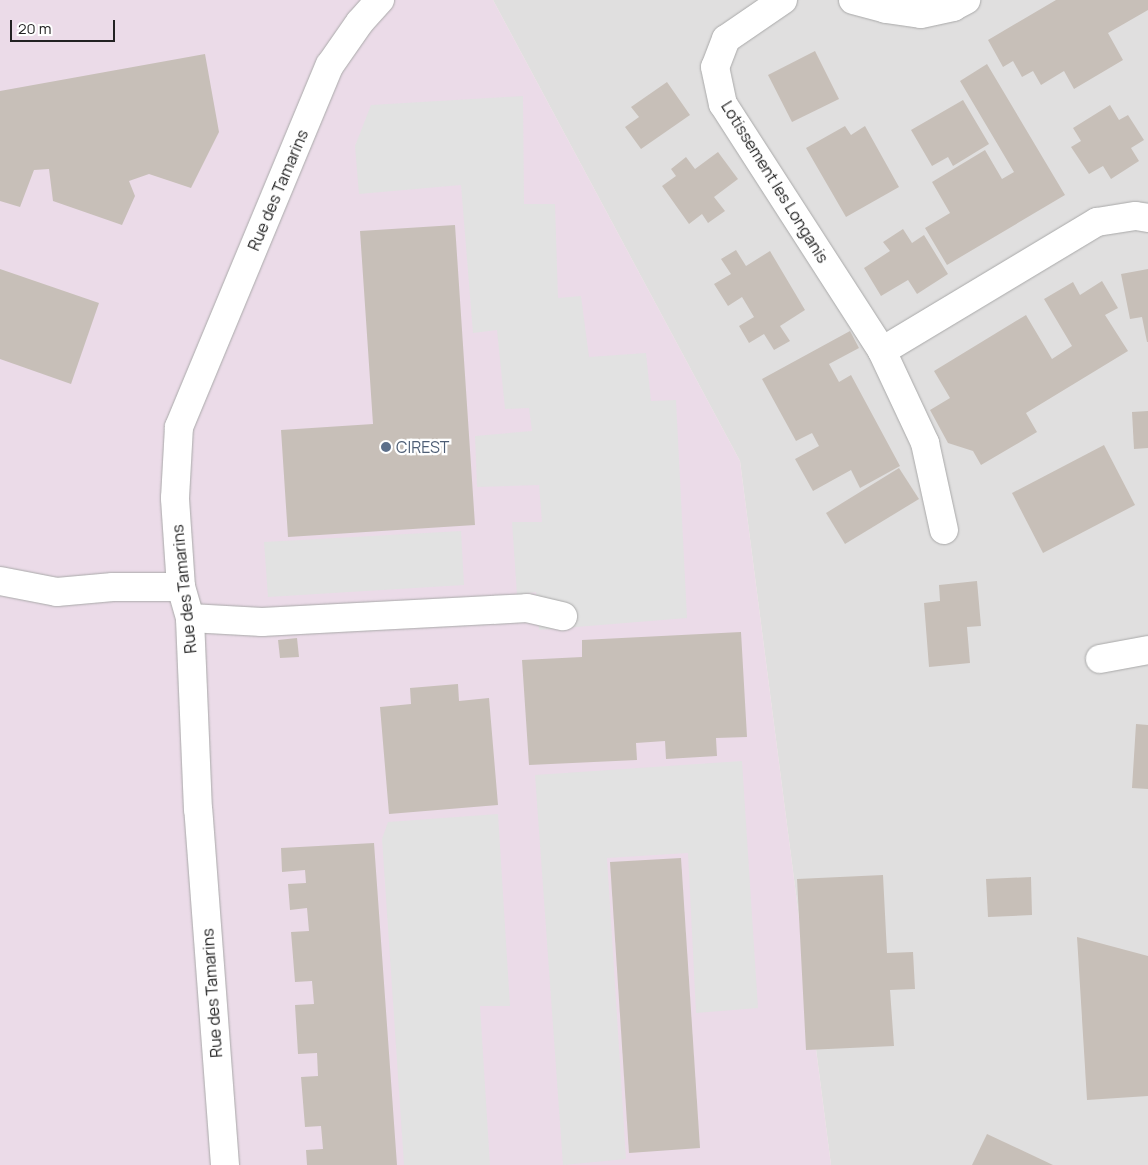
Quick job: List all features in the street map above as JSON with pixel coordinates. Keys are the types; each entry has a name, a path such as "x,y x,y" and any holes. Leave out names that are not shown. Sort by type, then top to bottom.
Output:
{"street":[{"name":"Rue des Tamarins","path":"225,1165 198,810 190,618 181,587 175,498 179,427 330,65 360,11 380,0"},
{"name":"Lotissement les Longanis","path":"782,0 726,39 715,67 723,104 882,351 925,443 944,530"},
{"path":"853,0 886,9 921,14 953,7 966,0"},
{"path":"882,351 1096,222 1136,216 1148,218"},
{"path":"0,581 57,592 113,587 181,587"},
{"path":"190,618 262,622 527,608 563,616"},
{"path":"1100,659 1148,650"}],"shaded area":[{"path":"0,0 493,0 740,461 831,1165 0,1165"},
{"path":"493,0 1148,0 1148,1165 831,1165 740,461"},
{"path":"523,96 524,204 555,204 558,298 581,296 589,357 646,353 651,401 676,400 687,618 539,630 536,592 517,595 512,522 542,522 539,485 477,487 475,436 532,431 529,408 505,409 497,330 473,333 461,185 359,194 355,146 371,105"},
{"path":"461,531 464,585 268,597 264,542"},
{"path":"742,761 758,1008 696,1013 688,853 607,858 626,1159 563,1165 535,775"},
{"path":"498,814 510,1006 480,1006 490,1165 404,1165 382,839 388,822"}],"building":[{"path":"1056,0 1148,0 1148,10 1108,33 1123,60 1074,89 1064,71 1041,85 1033,71 1022,77 1013,61 1003,67 988,40"},
{"path":"815,51 839,99 792,122 768,75"},
{"path":"205,54 219,132 191,188 149,174 129,181 135,196 122,225 53,201 49,169 34,170 20,207 0,201 0,91"},
{"path":"987,64 1065,195 947,265 925,228 950,213 932,182 985,150 1002,179 1014,172 960,81"},
{"path":"667,82 690,115 641,149 625,127 639,117 631,107"},
{"path":"963,100 989,144 953,166 948,157 932,166 911,130"},
{"path":"1110,105 1119,120 1128,115 1144,140 1131,148 1139,161 1111,179 1103,166 1089,174 1071,147 1081,141 1073,128"},
{"path":"845,126 851,135 865,126 899,187 846,217 806,148"},
{"path":"718,152 738,179 714,197 725,211 708,223 702,214 689,224 662,186 676,176 671,169 686,157 695,169"},
{"path":"455,225 475,525 288,537 281,430 373,424 360,231"},
{"path":"903,229 912,243 924,235 948,274 917,294 908,280 881,296 864,268 890,251 883,242"},
{"path":"736,250 746,266 770,251 805,310 780,326 790,341 774,350 764,334 749,343 739,326 754,317 742,297 728,306 714,284 731,274 721,259"},
{"path":"0,269 99,303 71,384 0,359"},
{"path":"1148,269 1147,342 1142,317 1130,319 1121,274"},
{"path":"1102,281 1118,308 1105,315 1128,351 1026,413 1037,432 981,465 973,451 948,443 930,410 950,398 934,371 1026,315 1052,359 1072,346 1044,299 1073,282 1080,295"},
{"path":"850,331 859,348 829,364 839,382 851,375 900,466 860,488 851,470 813,491 795,459 819,446 812,433 796,441 762,379"},
{"path":"1148,411 1148,448 1134,449 1132,412"},
{"path":"1104,445 1135,505 1043,553 1012,493"},
{"path":"899,468 919,499 845,544 826,513"},
{"path":"977,581 981,626 967,627 970,663 929,667 924,603 940,601 939,585"},
{"path":"741,632 747,737 716,738 717,756 666,759 665,741 636,743 637,760 529,765 522,660 582,657 582,640"},
{"path":"297,638 299,657 280,658 278,640"},
{"path":"458,684 459,701 489,698 498,805 389,814 380,707 411,704 410,688"},
{"path":"1136,724 1148,725 1148,789 1132,788"},
{"path":"374,843 397,1165 307,1165 306,1150 323,1149 321,1126 305,1127 301,1077 318,1076 317,1053 298,1054 295,1005 314,1004 312,981 295,982 291,932 309,931 307,908 290,910 288,884 306,883 305,870 282,872 281,848"},
{"path":"681,858 700,1148 629,1153 610,862"},
{"path":"883,875 887,953 913,952 915,989 890,990 894,1046 806,1050 797,879"},
{"path":"1031,877 1032,915 988,917 986,879"},
{"path":"1077,937 1148,956 1148,1096 1087,1100"},
{"path":"987,1134 1053,1165 972,1165"}],"place":[{"name":"CIREST","path":"386,447"}]}
